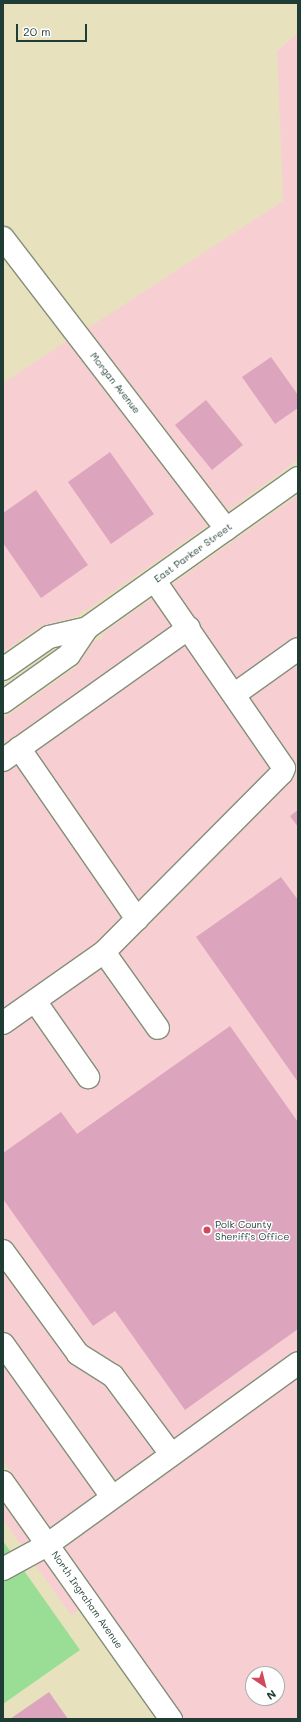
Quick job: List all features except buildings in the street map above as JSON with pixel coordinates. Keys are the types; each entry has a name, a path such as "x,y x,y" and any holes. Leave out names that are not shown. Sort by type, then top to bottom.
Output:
{"street":[{"name":"Morgan Avenue","path":"3,238 226,529"},
{"name":"East Parker Street","path":"3,669 49,637 87,628 298,478"},
{"path":"3,1023 104,952 282,774 284,768 235,694 155,581"},
{"name":"East Parker Street","path":"3,702 69,655 87,628"},
{"path":"137,919 11,754 189,628"},
{"path":"235,694 298,649"},
{"path":"104,952 158,1028"},
{"path":"35,1001 88,1077"},
{"path":"3,1251 78,1354 113,1376 171,1454"},
{"path":"3,1344 112,1497"},
{"path":"3,1569 47,1545 298,1363"},
{"name":"North Ingraham Avenue","path":"3,1482 170,1719"}],"shaded area":[{"path":"298,33 298,460 228,511 88,328 283,201 277,51"},
{"path":"67,341 208,525 86,611 83,610 79,616 41,626 3,652 3,383"},
{"path":"298,495 298,1719 185,1719 3,1461 3,719 77,666 95,640 103,638 102,634"},
{"path":"3,1503 79,1610 71,1615 3,1520"}],"green space":[{"path":"3,1541 80,1650 3,1704"}],"place":[{"name":"Polk County Sheriff's Office","path":"207,1230"}]}
